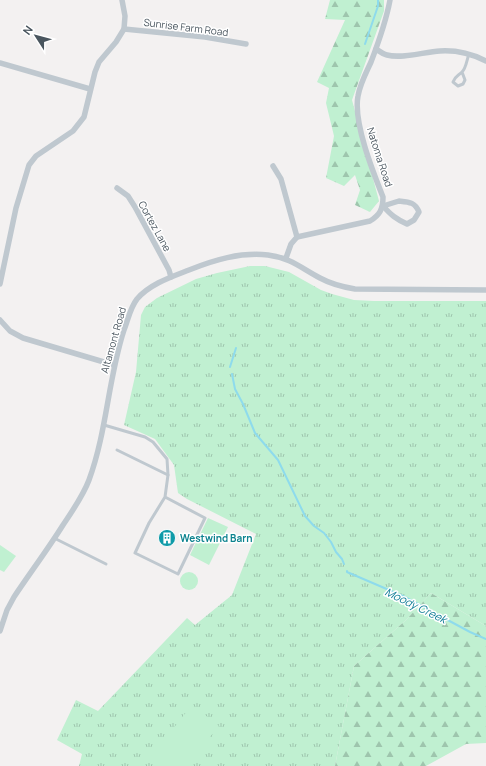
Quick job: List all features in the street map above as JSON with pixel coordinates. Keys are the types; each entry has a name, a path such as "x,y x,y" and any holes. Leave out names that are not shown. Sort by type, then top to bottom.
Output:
{"street":[{"path":"0,284 24,175 36,156 73,131 79,125 87,110 90,89 99,62 116,42 124,29 125,16 122,0"},
{"name":"Natoma Road","path":"383,206 383,197 364,142 357,109 361,84 383,31 390,0"},
{"name":"Sunrise Farm Road","path":"124,29 205,37 246,44"},
{"path":"376,49 386,55 396,57 441,51 453,51 469,54 486,61"},
{"path":"0,63 90,89"},
{"path":"273,166 281,179 297,237"},
{"name":"Cortez Lane","path":"117,188 128,196 135,207 169,270 171,277"},
{"path":"286,258 291,244 297,237 370,222 377,217 383,206 399,201 410,202 416,206 419,212 414,220 407,224 395,218 383,206"},
{"name":"Altamont Road","path":"0,631 7,610 14,597 75,507 88,481 98,453 114,365 132,306 148,289 171,277 213,261 231,256 268,255 286,258 320,278 342,287 355,289 486,290"},
{"path":"0,320 10,332 23,338 114,365"}],"lane":[{"path":"462,72 464,80 463,84 458,86 453,82 454,79 462,72 469,54"},
{"path":"104,425 145,437 153,442 167,459 168,475 165,497 149,523 135,553 178,574 205,518 165,497"},
{"path":"117,450 168,475"},
{"path":"54,538 106,564"}],"green space":[{"path":"330,0 384,0 384,11 352,100 379,201 370,212 355,205 360,190 355,175 344,186 326,178 334,136 326,103 329,88 317,82 345,20 325,19"},
{"path":"250,266 265,266 289,272 321,290 354,300 486,301 486,626 431,593 406,620 354,666 335,766 79,766 82,754 57,740 76,700 98,711 187,618 195,625 232,595 256,534 178,493 174,465 155,439 124,425 136,372 141,315 145,307 157,298 196,279"},
{"path":"208,518 228,527 209,565 190,555"},
{"path":"0,545 16,556 4,572 0,570"},
{"path":"189,572 195,575 198,581 195,587 189,590 183,587 180,581 183,575"},
{"path":"431,593 486,626 486,743 466,744 426,766 335,766 354,666 406,620"},
{"path":"192,705 219,726 186,766 164,766 151,756"}],"waterway":[{"path":"365,44 378,6 378,0"},
{"name":"Moody Creek","path":"230,367 236,348"},
{"name":"Moody Creek","path":"232,374 235,389 255,433 278,460 305,516 314,526 324,533 344,564"},
{"name":"Moody Creek","path":"347,571 403,596 486,639"}],"place":[{"name":"Westwind Barn","path":"167,538"}]}
